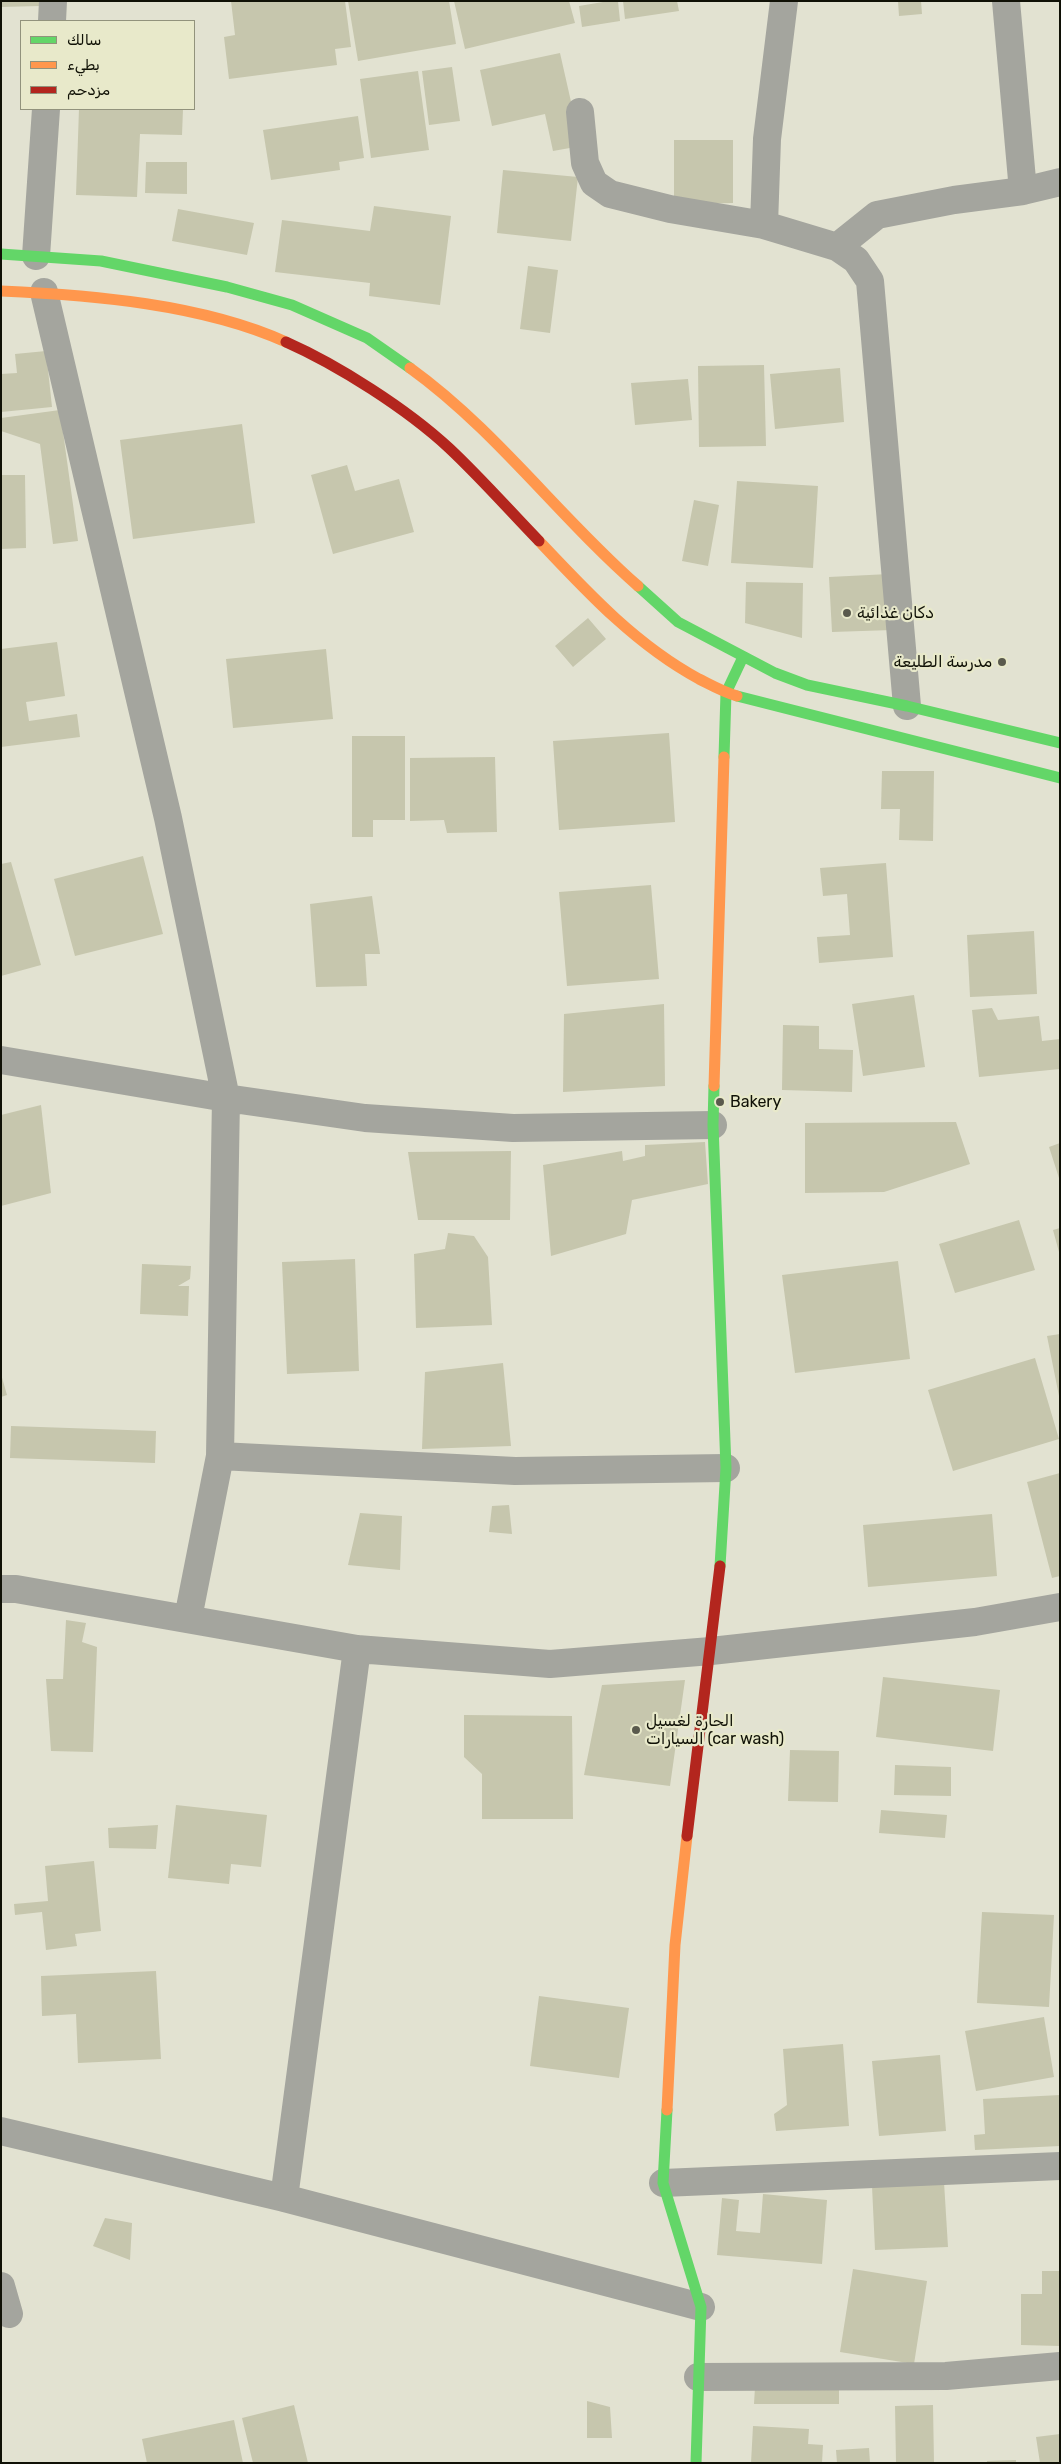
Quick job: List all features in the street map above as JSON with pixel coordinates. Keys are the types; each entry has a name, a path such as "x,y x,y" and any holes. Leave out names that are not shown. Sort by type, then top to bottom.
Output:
{"main road":[{"path":"1,254 101,261 227,287 292,305 366,338 434,386 490,436 608,560 678,622 775,673 806,685 907,706 1060,743"},
{"path":"1,291 44,292 131,303 204,317 266,334 330,364 399,409 458,456 581,587 656,653 726,693 1060,778"},
{"path":"696,2463 701,2308 663,2183 675,1945 691,1794 711,1651 724,1525 726,1468 713,1125 726,693 743,657"}],"street":[{"path":"52,20 53,1"},
{"path":"764,225 767,139 784,1"},
{"path":"1006,1 1023,192"},
{"path":"36,256 46,110"},
{"path":"580,112 585,163 594,183 610,194 670,209 764,225 837,247 856,260 870,281 907,706"},
{"path":"837,247 877,215 944,201 1023,192 1060,182"},
{"path":"44,292 168,818 226,1098 220,1456 188,1618"},
{"path":"1,1060 226,1098 365,1118 512,1128 713,1125"},
{"path":"220,1456 515,1471 726,1468"},
{"path":"1,1589 188,1618 357,1649 550,1664 711,1651 975,1622 1060,1607"},
{"path":"284,2198 357,1649"},
{"path":"1,2131 284,2198 701,2308"},
{"path":"663,2183 1060,2166"},
{"path":"1,2286 9,2314"},
{"path":"698,2377 946,2376 1060,2366"}],"building":[{"path":"1,1 40,1 40,6 1,7"},
{"path":"231,1 345,1 351,47 335,49 337,65 229,79 224,37 235,35"},
{"path":"348,1 449,1 456,44 358,61"},
{"path":"454,1 569,1 575,23 465,49"},
{"path":"618,1 620,21 582,27 579,6"},
{"path":"623,1 677,1 679,11 625,19"},
{"path":"898,1 921,1 922,14 899,16"},
{"path":"560,53 581,146 553,151 545,114 492,126 480,70"},
{"path":"452,67 460,121 429,125 422,71"},
{"path":"418,71 429,150 371,158 360,79"},
{"path":"79,110 183,110 182,135 140,134 137,197 76,195"},
{"path":"358,116 364,158 339,162 340,170 271,180 263,130"},
{"path":"674,140 733,140 733,203 674,204"},
{"path":"146,162 187,162 187,194 145,193"},
{"path":"503,170 578,177 571,241 497,233"},
{"path":"374,206 451,216 440,305 369,296 370,283 275,272 282,220 370,231"},
{"path":"178,209 254,223 247,255 172,241"},
{"path":"528,266 558,270 550,333 520,329"},
{"path":"46,351 52,407 1,412 1,374 17,373 15,354"},
{"path":"764,365 766,446 699,447 698,366"},
{"path":"840,368 844,422 775,429 770,374"},
{"path":"688,379 692,420 635,425 631,383"},
{"path":"60,410 78,541 53,544 40,444 1,431 1,418"},
{"path":"242,424 255,523 133,539 120,440"},
{"path":"347,465 355,491 399,479 414,532 333,554 311,475"},
{"path":"1,475 25,475 26,548 1,549"},
{"path":"737,481 818,486 813,568 731,563"},
{"path":"694,500 719,505 708,566 682,561"},
{"path":"889,574 892,630 832,632 829,577"},
{"path":"746,582 803,583 802,638 745,623"},
{"path":"588,618 606,639 573,667 555,646"},
{"path":"57,642 65,696 26,702 29,721 77,714 80,737 1,747 1,649"},
{"path":"326,649 333,719 233,728 226,659"},
{"path":"669,733 675,822 559,830 553,741"},
{"path":"352,736 405,736 405,820 373,820 373,837 352,837"},
{"path":"495,757 497,832 447,833 444,820 410,821 410,758"},
{"path":"882,771 934,771 933,841 899,840 900,809 881,809"},
{"path":"143,856 163,934 75,956 54,879"},
{"path":"11,862 41,965 1,976 1,864"},
{"path":"886,863 893,957 819,963 817,937 850,935 847,894 823,896 820,868"},
{"path":"651,885 659,979 567,986 559,892"},
{"path":"372,896 380,954 365,954 367,986 316,987 310,904"},
{"path":"1034,931 1037,994 970,997 967,935"},
{"path":"914,995 925,1067 863,1076 852,1004"},
{"path":"664,1004 665,1086 563,1092 564,1014"},
{"path":"992,1008 998,1020 1039,1016 1042,1041 1060,1039 1060,1069 979,1077 972,1010"},
{"path":"783,1025 819,1026 819,1049 853,1050 852,1092 782,1090"},
{"path":"41,1105 51,1193 1,1206 1,1115"},
{"path":"956,1122 970,1164 884,1192 805,1193 805,1123"},
{"path":"705,1142 708,1184 632,1200 626,1234 551,1256 543,1165 622,1151 623,1161 645,1156 645,1145"},
{"path":"1060,1143 1060,1178 1059,1178 1049,1147"},
{"path":"511,1151 510,1220 418,1220 408,1152"},
{"path":"1019,1220 1035,1270 955,1293 939,1244"},
{"path":"1060,1228 1060,1252 1059,1252 1053,1230"},
{"path":"448,1233 474,1236 488,1257 492,1325 416,1328 414,1254 445,1249"},
{"path":"355,1259 359,1371 287,1374 282,1262"},
{"path":"898,1261 910,1359 795,1373 782,1275"},
{"path":"142,1264 191,1266 190,1279 178,1286 189,1286 188,1316 140,1314"},
{"path":"1060,1334 1060,1396 1059,1396 1047,1336"},
{"path":"1035,1358 1059,1439 953,1471 928,1390"},
{"path":"503,1363 511,1446 422,1449 425,1372"},
{"path":"1,1374 7,1395 1,1397"},
{"path":"11,1426 156,1431 155,1463 10,1458"},
{"path":"1060,1473 1060,1576 1052,1578 1027,1482"},
{"path":"509,1505 512,1534 489,1532 492,1506"},
{"path":"360,1513 402,1516 400,1570 348,1565"},
{"path":"992,1514 997,1576 868,1587 863,1525"},
{"path":"66,1620 86,1623 82,1642 97,1647 93,1752 51,1751 46,1679 63,1679"},
{"path":"883,1677 1000,1690 993,1751 876,1737"},
{"name":"الحارة لغسيل السيارات (car wash)","path":"685,1680 670,1786 584,1775 602,1685"},
{"path":"464,1715 572,1716 573,1819 482,1819 482,1774 464,1757"},
{"path":"790,1750 839,1751 838,1802 788,1801"},
{"path":"895,1765 951,1767 951,1796 894,1795"},
{"path":"176,1805 267,1815 261,1867 231,1864 229,1884 168,1878"},
{"path":"881,1810 947,1815 945,1838 879,1833"},
{"path":"158,1825 156,1849 109,1848 108,1828"},
{"path":"94,1861 101,1931 75,1934 77,1946 46,1950 42,1912 15,1915 14,1904 48,1901 45,1866"},
{"path":"982,1912 1054,1915 1049,2007 977,2003"},
{"path":"156,1971 161,2059 78,2063 76,2014 42,2016 41,1976"},
{"path":"539,1996 629,2008 619,2078 530,2066"},
{"path":"1044,2017 1054,2077 976,2091 965,2031"},
{"path":"843,2044 849,2126 776,2131 774,2114 787,2105 783,2049"},
{"path":"940,2055 946,2131 879,2136 872,2061"},
{"path":"1060,2095 1060,2146 975,2150 974,2135 985,2134 983,2099"},
{"path":"944,2182 948,2247 875,2250 872,2186"},
{"path":"763,2194 827,2200 822,2264 717,2255 722,2198 739,2200 736,2231 760,2233"},
{"path":"105,2218 132,2223 130,2260 93,2246"},
{"path":"853,2269 927,2281 914,2364 840,2352"},
{"path":"1042,2271 1060,2271 1060,2346 1021,2345 1021,2294 1042,2294"},
{"path":"755,2387 839,2387 839,2404 754,2404"},
{"path":"587,2401 610,2407 612,2438 587,2438"},
{"path":"294,2405 308,2463 253,2463 242,2418"},
{"path":"933,2405 934,2463 896,2463 895,2406"},
{"path":"234,2420 243,2463 147,2463 142,2439"},
{"path":"753,2426 809,2429 808,2444 823,2445 822,2463 751,2463"},
{"path":"1060,2434 1060,2463 1040,2463 1036,2437"},
{"path":"869,2448 870,2463 837,2463 836,2450"},
{"path":"1016,2460 1016,2463 987,2463 987,2461"}],"traffic: fast":[{"path":"1,254 101,261 227,287 292,305 367,338 410,368"},
{"path":"638,586 678,622 775,673 807,685 907,706 1060,743"},
{"path":"724,757 726,693 743,657"},
{"path":"737,696 1060,778"},
{"path":"714,1086 713,1125 726,1468 720,1566"},
{"path":"667,2110 663,2183 701,2307 696,2463"}],"traffic: slow":[{"path":"1,291 72,295 183,310 253,329 286,342"},
{"path":"410,368 471,419 581,532 638,586"},
{"path":"539,541 594,598 633,634 699,679 737,696"},
{"path":"714,1086 724,757"},
{"path":"667,2110 675,1945 687,1836"}],"traffic: jam":[{"path":"286,342 349,375 413,418 461,459 539,541"},
{"path":"687,1836 720,1566"}],"place":[{"name":"دكان غذائية","path":"847,613"},
{"name":"مدرسة الطليعة","path":"1002,662"},
{"name":"Bakery","path":"720,1102"},
{"name":"الحارة لغسيل السيارات (car wash)","path":"636,1730"}]}
